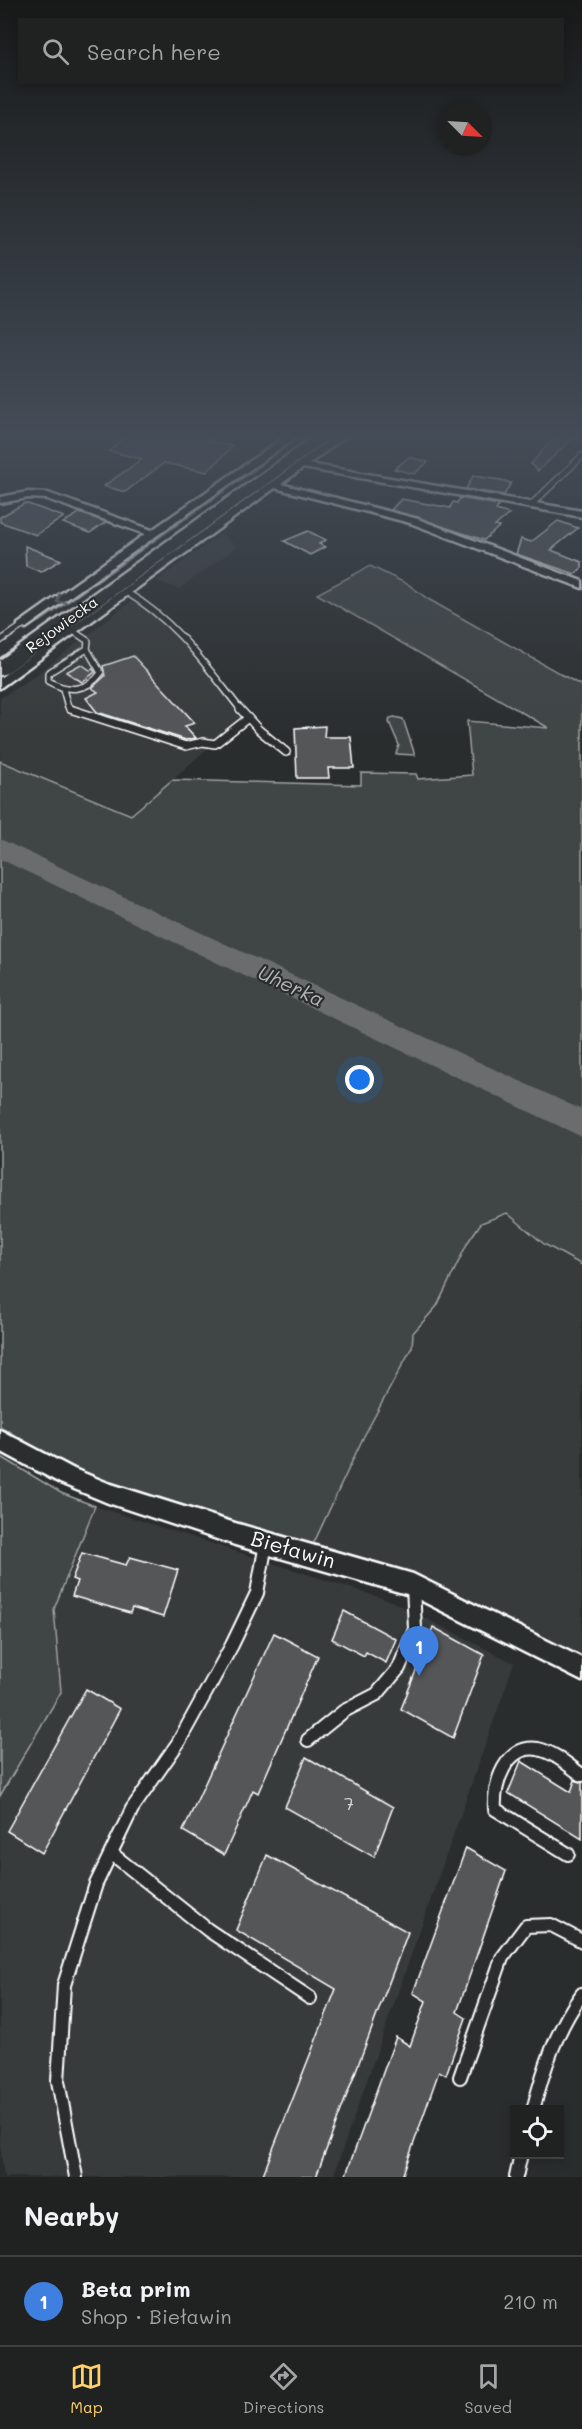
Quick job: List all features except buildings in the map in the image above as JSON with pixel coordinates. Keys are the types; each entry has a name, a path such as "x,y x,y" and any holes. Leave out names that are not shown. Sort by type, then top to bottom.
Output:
{"highway":[{"name":"Rejowiecka","path":"0,656 29,628 166,535"},
{"name":"Rejowiecka","path":"0,669 187,535"}],"street":[{"path":"29,628 153,535"},
{"path":"0,684 205,535"},
{"path":"450,535 582,585"},
{"name":"Bieławin","path":"0,1440 67,1476 108,1493 266,1543 413,1585 582,1670"}],"lane":[{"path":"126,592 147,604 205,661 260,732 286,752"},
{"path":"0,641 29,628"},
{"path":"73,631 88,641 87,649 99,666 101,673 99,678 82,688 63,689 48,681 48,673 87,649"},
{"path":"63,689 68,707 74,711 186,746 203,742 215,744 248,718"},
{"path":"76,2177 58,2081 64,1985 96,1884 132,1809 178,1743 258,1593 266,1543"},
{"path":"308,1740 344,1711 377,1694 399,1668 414,1629 413,1585"},
{"path":"568,1854 495,1809 493,1799 497,1781 506,1763 522,1751 537,1749 582,1774"},
{"path":"111,1853 146,1883 255,1966 310,1998"},
{"path":"460,2077 501,1958 526,1926 551,1924 582,1941"},
{"path":"534,2105 543,2069 564,2018 582,1994"},
{"path":"516,2177 520,2159"}],"shaded area":[{"path":"157,535 163,535 41,621 32,623"},
{"path":"220,535 224,535 237,547 179,589 156,581"},
{"path":"370,566 409,585 428,599 582,686 582,1265 544,1244 507,1213 481,1223 468,1242 437,1306 413,1333 412,1347 363,1438 311,1549 96,1480 0,1426 0,761 131,815 172,780 361,785 361,773 416,774 418,779 472,775 467,721 549,728 317,594"},
{"path":"134,599 145,604 202,661 243,717 131,816 0,761 0,698 36,675"},
{"path":"390,718 403,719 415,755 396,754 399,745 389,722"},
{"path":"506,1212 544,1244 582,1265 582,1656 513,1622 416,1580 311,1549 363,1438 412,1347 413,1333 437,1306 468,1242 481,1223"},
{"path":"0,1456 61,1493 95,1506 54,1609 61,1692 0,1796"},
{"path":"95,1506 391,1601 514,1663 333,2177 4,2177 0,2145 0,1796 61,1692 54,1609"}],"waterway":[{"name":"Uherka","path":"0,848 582,1124"}],"place":[{"name":"Beta prim","path":"419,1676"}]}
